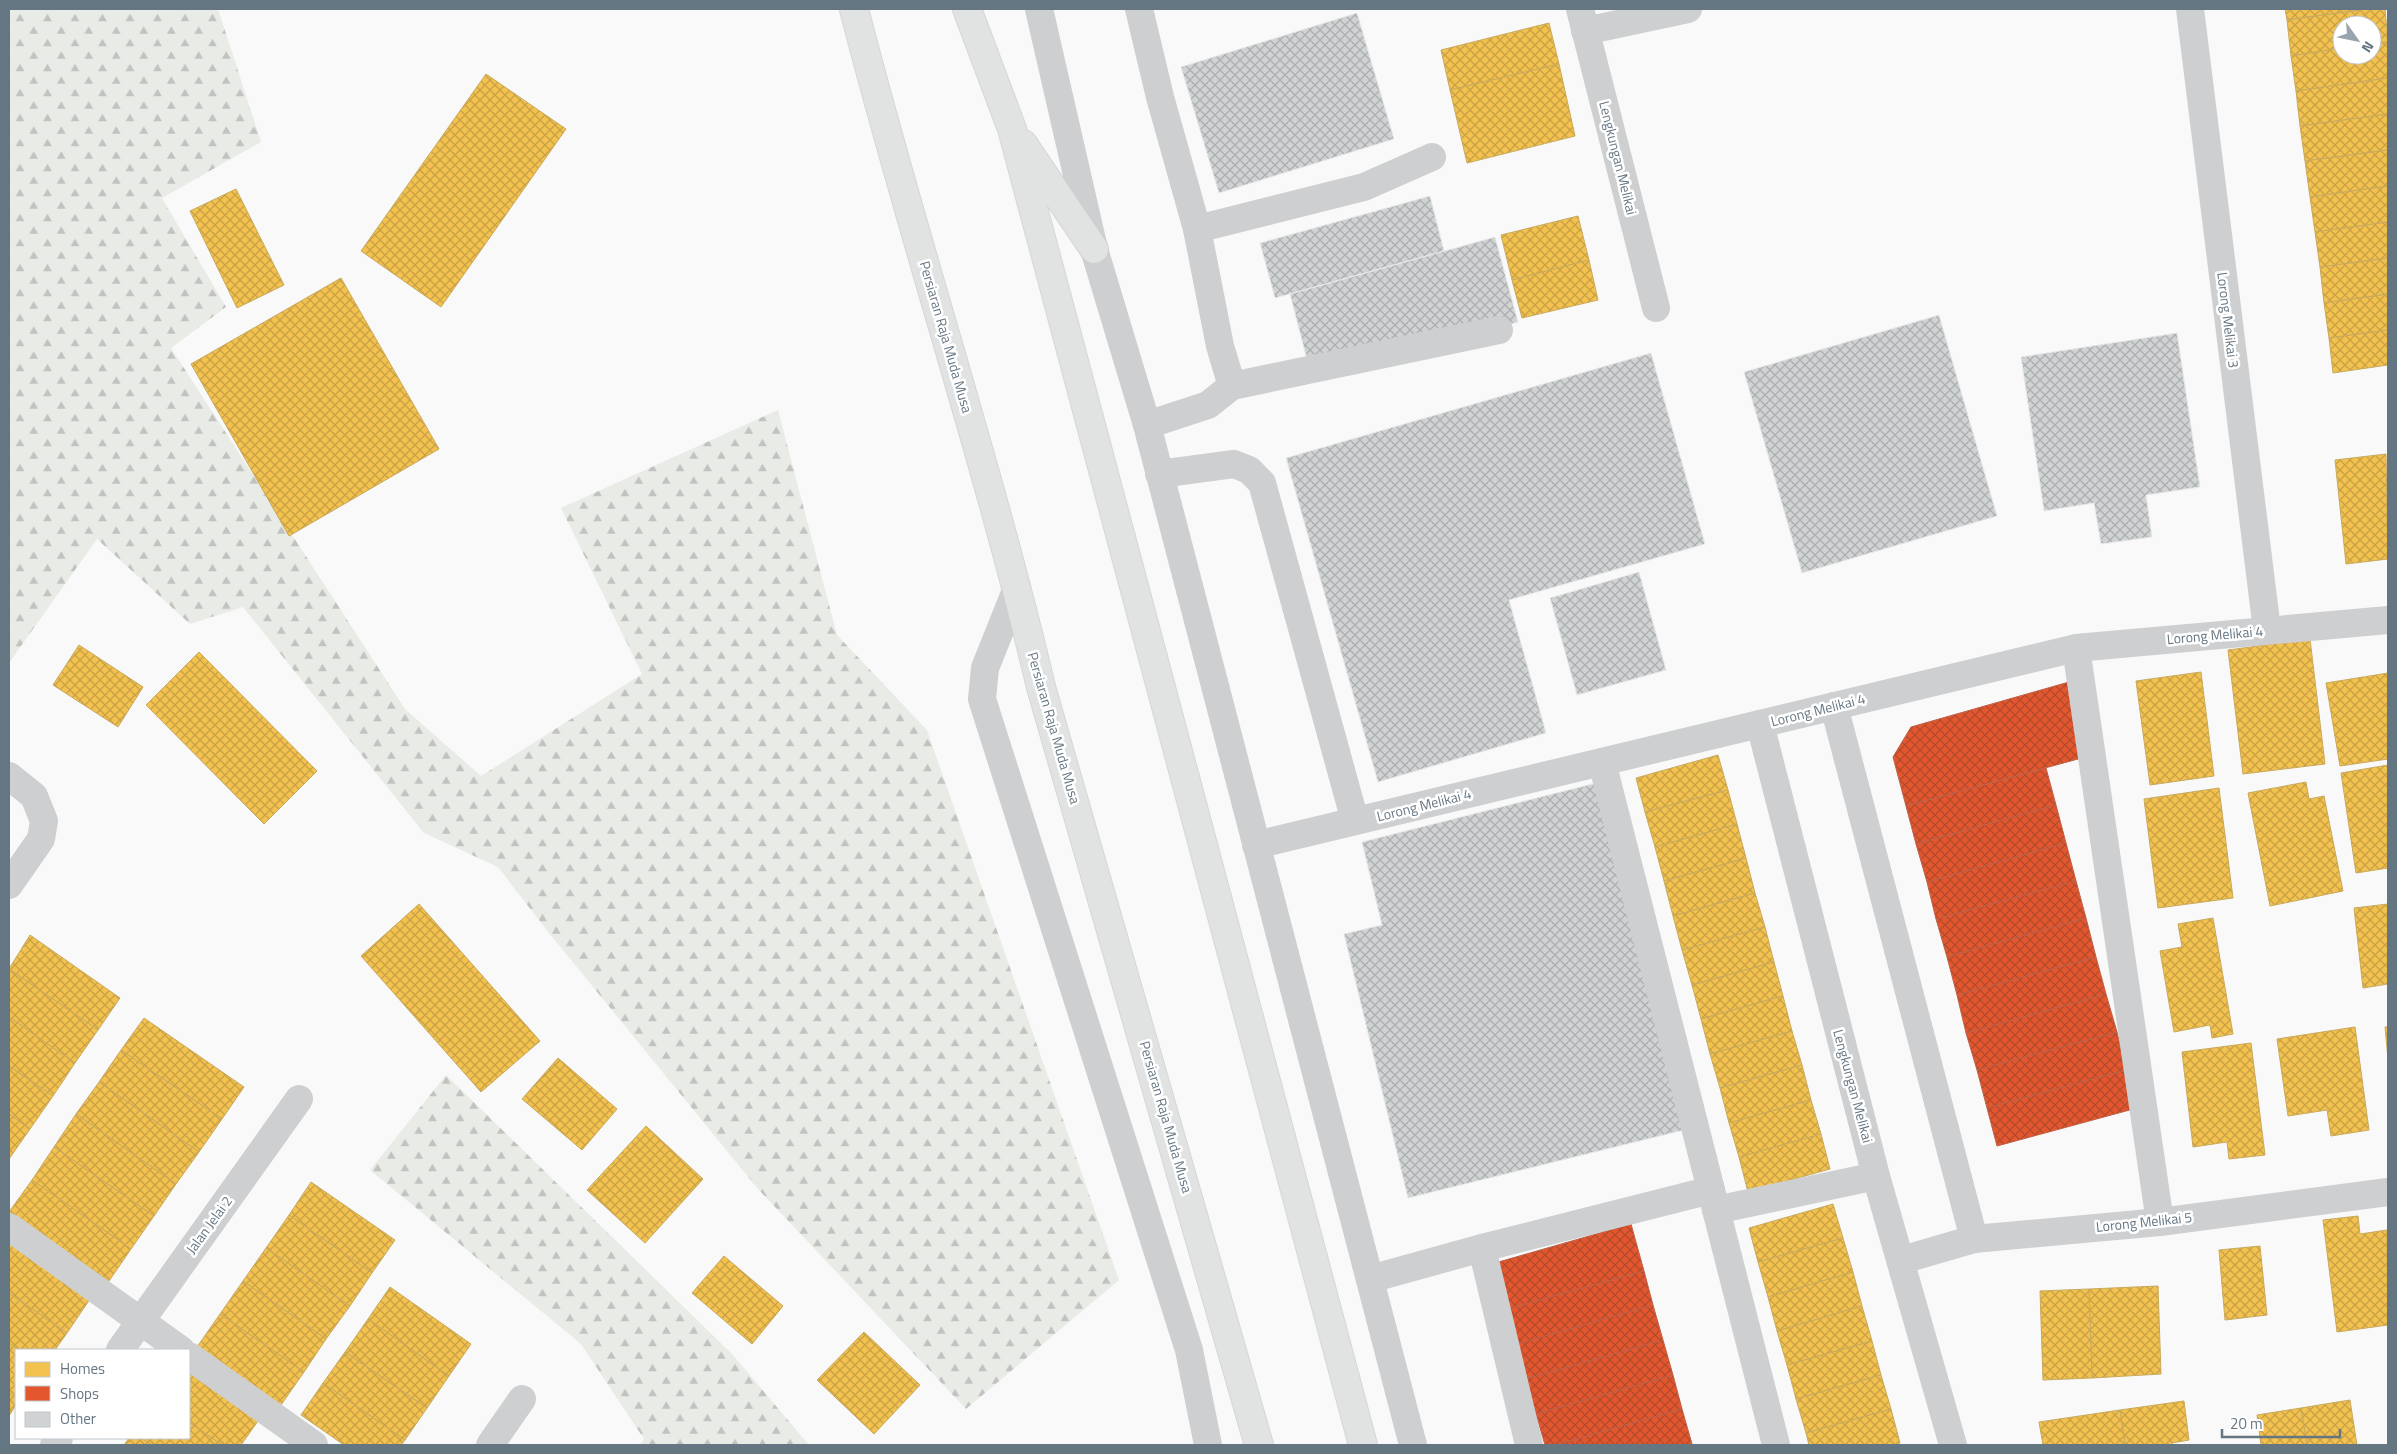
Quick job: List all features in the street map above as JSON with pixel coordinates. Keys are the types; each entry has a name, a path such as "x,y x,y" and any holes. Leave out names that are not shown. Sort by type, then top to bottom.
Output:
{"main road":[{"path":"838,9 864,49"},
{"name":"Persiaran Raja Muda Musa","path":"854,9 878,108 920,242 1018,588 1041,688 1260,1445"},
{"path":"967,9 1012,129 1363,1445"},
{"path":"1012,129 1094,248"}],"street":[{"path":"1039,9 1094,248 1147,425 1413,1445"},
{"path":"1139,9 1160,97 1197,229 1220,346 1232,386"},
{"path":"1583,20 1688,9"},
{"name":"Lorong Melikai 3","path":"2190,9 2267,630"},
{"name":"Lengkungan Melikai","path":"1583,20 1656,308"},
{"path":"1197,229 1364,187 1432,157"},
{"path":"1147,425 1208,405 1232,386 1499,330"},
{"path":"1159,474 1234,464 1249,470 1262,483 1355,821"},
{"path":"1018,588 985,668 982,699 1189,1350 1208,1445"},
{"name":"Lorong Melikai 4","path":"1256,845 2076,648 2388,620"},
{"path":"2076,648 2160,1222"},
{"path":"1834,706 1974,1239"},
{"name":"Lengkungan Melikai","path":"1760,724 1876,1176 1902,1260 1954,1445"},
{"path":"1602,762 1776,1445"},
{"path":"9,776 34,796 44,821 40,839 9,885"},
{"name":"Jalan Jelai 2","path":"121,1349 299,1100"},
{"path":"1370,1279 1482,1248 1713,1200 1876,1176"},
{"name":"Lorong Melikai 5","path":"1902,1260 1974,1239 2160,1222 2388,1192"},
{"path":"9,1228 180,1349"},
{"path":"1482,1248 1529,1445"},
{"path":"190,1357 314,1445"},
{"path":"490,1445 522,1399"}],"green space":[{"path":"9,9 218,9 261,142 162,198 226,307 171,348 405,709 481,776 642,674 561,508 778,410 837,635 927,730 1119,1280 966,1409 758,1189 549,933 498,867 424,833 243,607 190,624 97,539 9,663"},
{"path":"446,1075 732,1354 809,1445 640,1445 644,1439 581,1344 370,1170"}],"building: Homes":[{"path":"2285,9 2368,9 2287,20"},
{"path":"2368,9 2385,9 2388,42 2382,43 2382,15 2332,15 2332,50 2291,56 2287,20"},
{"path":"1549,23 1559,64 1450,90 1441,50"},
{"path":"2388,42 2388,78 2296,91 2291,56 2332,50 2332,65 2382,65 2382,43"},
{"path":"1559,64 1575,136 1467,163 1450,90"},
{"path":"486,74 566,129 441,307 361,251"},
{"path":"2388,78 2388,114 2300,126 2296,91"},
{"path":"2388,114 2388,150 2305,161 2300,126"},
{"path":"2388,150 2388,186 2310,197 2305,161"},
{"path":"2388,186 2388,222 2315,232 2310,197"},
{"path":"236,189 284,285 237,308 190,211"},
{"path":"1578,216 1589,260 1512,280 1501,235"},
{"path":"2388,222 2388,258 2320,267 2315,232"},
{"path":"2388,258 2388,294 2324,303 2320,267"},
{"path":"1589,260 1598,300 1522,318 1512,280"},
{"path":"341,278 439,449 289,536 191,364"},
{"path":"2388,294 2388,330 2329,338 2324,303"},
{"path":"2388,330 2388,365 2333,373 2329,338"},
{"path":"2386,454 2388,559 2346,564 2335,460"},
{"path":"2310,639 2325,764 2243,774 2228,650"},
{"path":"79,645 143,687 118,727 53,685"},
{"path":"199,652 317,771 264,824 146,705"},
{"path":"2201,672 2214,776 2150,785 2136,681"},
{"path":"2388,673 2388,759 2340,766 2326,683"},
{"path":"1718,755 1728,790 1645,812 1636,778"},
{"path":"2388,765 2388,868 2356,873 2341,773"},
{"path":"2306,782 2309,799 2324,796 2343,891 2270,906 2248,793"},
{"path":"2219,788 2233,898 2158,908 2144,799"},
{"path":"1728,790 1737,824 1655,847 1645,812"},
{"path":"1737,824 1746,858 1664,881 1655,847"},
{"path":"1746,858 1755,893 1673,916 1664,881"},
{"path":"1755,893 1765,927 1682,950 1673,916"},
{"path":"419,904 540,1041 481,1092 361,956"},
{"path":"2388,904 2388,984 2363,988 2354,908"},
{"path":"2213,918 2233,1034 2212,1038 2210,1025 2174,1032 2160,951 2182,947 2178,924"},
{"path":"1765,927 1774,962 1692,985 1682,950"},
{"path":"30,935 120,998 98,1030 9,969"},
{"path":"1774,962 1783,996 1701,1019 1692,985"},
{"path":"9,969 98,1030 75,1063 9,1017"},
{"path":"1783,996 1792,1031 1710,1054 1701,1019"},
{"path":"9,1017 75,1063 53,1096 9,1066"},
{"path":"144,1018 244,1087 222,1119 121,1050"},
{"path":"2355,1027 2369,1130 2331,1136 2327,1110 2288,1116 2277,1039"},
{"path":"2385,1027 2388,1027 2388,1059"},
{"path":"1792,1031 1802,1065 1720,1088 1710,1054"},
{"path":"2251,1043 2265,1155 2229,1159 2227,1142 2193,1147 2182,1052"},
{"path":"121,1050 222,1119 199,1152 99,1082"},
{"path":"558,1058 617,1109 582,1150 522,1099"},
{"path":"1802,1065 1811,1100 1729,1123 1720,1088"},
{"path":"9,1066 53,1096 30,1129 9,1114"},
{"path":"99,1082 199,1152 176,1184 76,1114"},
{"path":"1811,1100 1821,1134 1739,1157 1729,1123"},
{"path":"9,1114 30,1129 9,1159"},
{"path":"76,1114 176,1184 154,1216 54,1147"},
{"path":"646,1126 703,1179 645,1243 587,1190"},
{"path":"1821,1134 1830,1169 1748,1192 1739,1157"},
{"path":"54,1147 154,1216 131,1249 32,1180"},
{"path":"32,1180 131,1249 109,1281 9,1212"},
{"path":"311,1182 395,1240 372,1273 289,1215"},
{"path":"1833,1204 1843,1238 1758,1262 1749,1228"},
{"path":"289,1215 372,1273 350,1306 266,1248"},
{"path":"2358,1216 2360,1234 2387,1230 2388,1325 2337,1332 2323,1220"},
{"path":"1843,1238 1853,1272 1768,1297 1758,1262"},
{"path":"9,1243 90,1299 67,1333 9,1293"},
{"path":"2260,1246 2267,1315 2225,1320 2219,1250"},
{"path":"266,1248 350,1306 326,1339 243,1281"},
{"path":"724,1256 783,1306 752,1344 692,1293"},
{"path":"1853,1272 1862,1306 1777,1331 1768,1297"},
{"path":"243,1281 326,1339 304,1372 220,1314"},
{"path":"2158,1286 2161,1374 2092,1378 2089,1289"},
{"path":"390,1287 471,1344 449,1376 368,1319"},
{"path":"2089,1289 2092,1378 2043,1380 2040,1291"},
{"path":"9,1293 67,1333 56,1349 18,1349 9,1343"},
{"path":"1862,1306 1872,1341 1787,1365 1777,1331"},
{"path":"220,1314 304,1372 281,1405 197,1347"},
{"path":"368,1319 449,1376 427,1408 345,1352"},
{"path":"864,1332 920,1385 874,1434 817,1380"},
{"path":"1872,1341 1881,1375 1796,1399 1787,1365"},
{"path":"9,1343 18,1349 15,1349 15,1397 9,1393"},
{"path":"345,1352 427,1408 405,1440 323,1383"},
{"path":"190,1374 258,1421 241,1445 222,1445 190,1423"},
{"path":"1881,1375 1891,1409 1806,1433 1796,1399"},
{"path":"323,1383 405,1440 401,1445 344,1445 301,1415"},
{"path":"9,1393 15,1397 15,1407 9,1416"},
{"path":"2350,1400 2357,1445 2307,1445 2301,1408"},
{"path":"2184,1401 2189,1440 2172,1443 2172,1445 2125,1445 2120,1410"},
{"path":"2301,1408 2307,1445 2261,1445 2257,1415"},
{"path":"1891,1409 1900,1443 1893,1445 1809,1445 1806,1433"},
{"path":"2120,1410 2125,1445 2043,1445 2039,1422"},
{"path":"190,1423 222,1445 152,1445 143,1439 190,1439"},
{"path":"128,1439 143,1439 152,1445 124,1445"}],"building: Shops":[{"path":"2069,682 2089,756 1906,806 1893,757 1911,727"},
{"path":"2046,768 2056,805 1916,844 1906,806"},
{"path":"2056,805 2066,843 1927,882 1916,844"},
{"path":"2066,843 2076,881 1936,919 1927,882"},
{"path":"2076,881 2086,918 1947,957 1936,919"},
{"path":"2086,918 2096,957 1957,995 1947,957"},
{"path":"2096,957 2106,994 1966,1033 1957,995"},
{"path":"2106,994 2117,1032 1977,1070 1966,1033"},
{"path":"2117,1032 2126,1070 1987,1108 1977,1070"},
{"path":"2126,1070 2137,1108 1997,1146 1987,1108"},
{"path":"1631,1224 1644,1271 1507,1309 1495,1263"},
{"path":"1644,1271 1653,1305 1517,1344 1507,1309"},
{"path":"1653,1305 1663,1340 1526,1379 1517,1344"},
{"path":"1663,1340 1673,1375 1536,1414 1526,1379"},
{"path":"1673,1375 1682,1409 1555,1445 1545,1445 1536,1414"},
{"path":"1682,1409 1692,1444 1689,1445 1555,1445"}],"building: Other":[{"path":"1357,13 1394,139 1219,193 1181,67"},
{"path":"1430,196 1444,251 1275,298 1260,243"},
{"path":"1495,237 1518,322 1312,379 1290,294"},
{"path":"1939,315 1997,516 1802,573 1744,372"},
{"path":"2177,333 2200,487 2146,495 2152,537 2101,544 2094,503 2044,511 2021,357"},
{"path":"1651,353 1705,544 1509,600 1546,733 1378,782 1286,458"},
{"path":"1639,572 1666,670 1577,695 1550,598"},
{"path":"1600,782 1684,1130 1408,1198 1344,934 1382,925 1362,842"}]}
